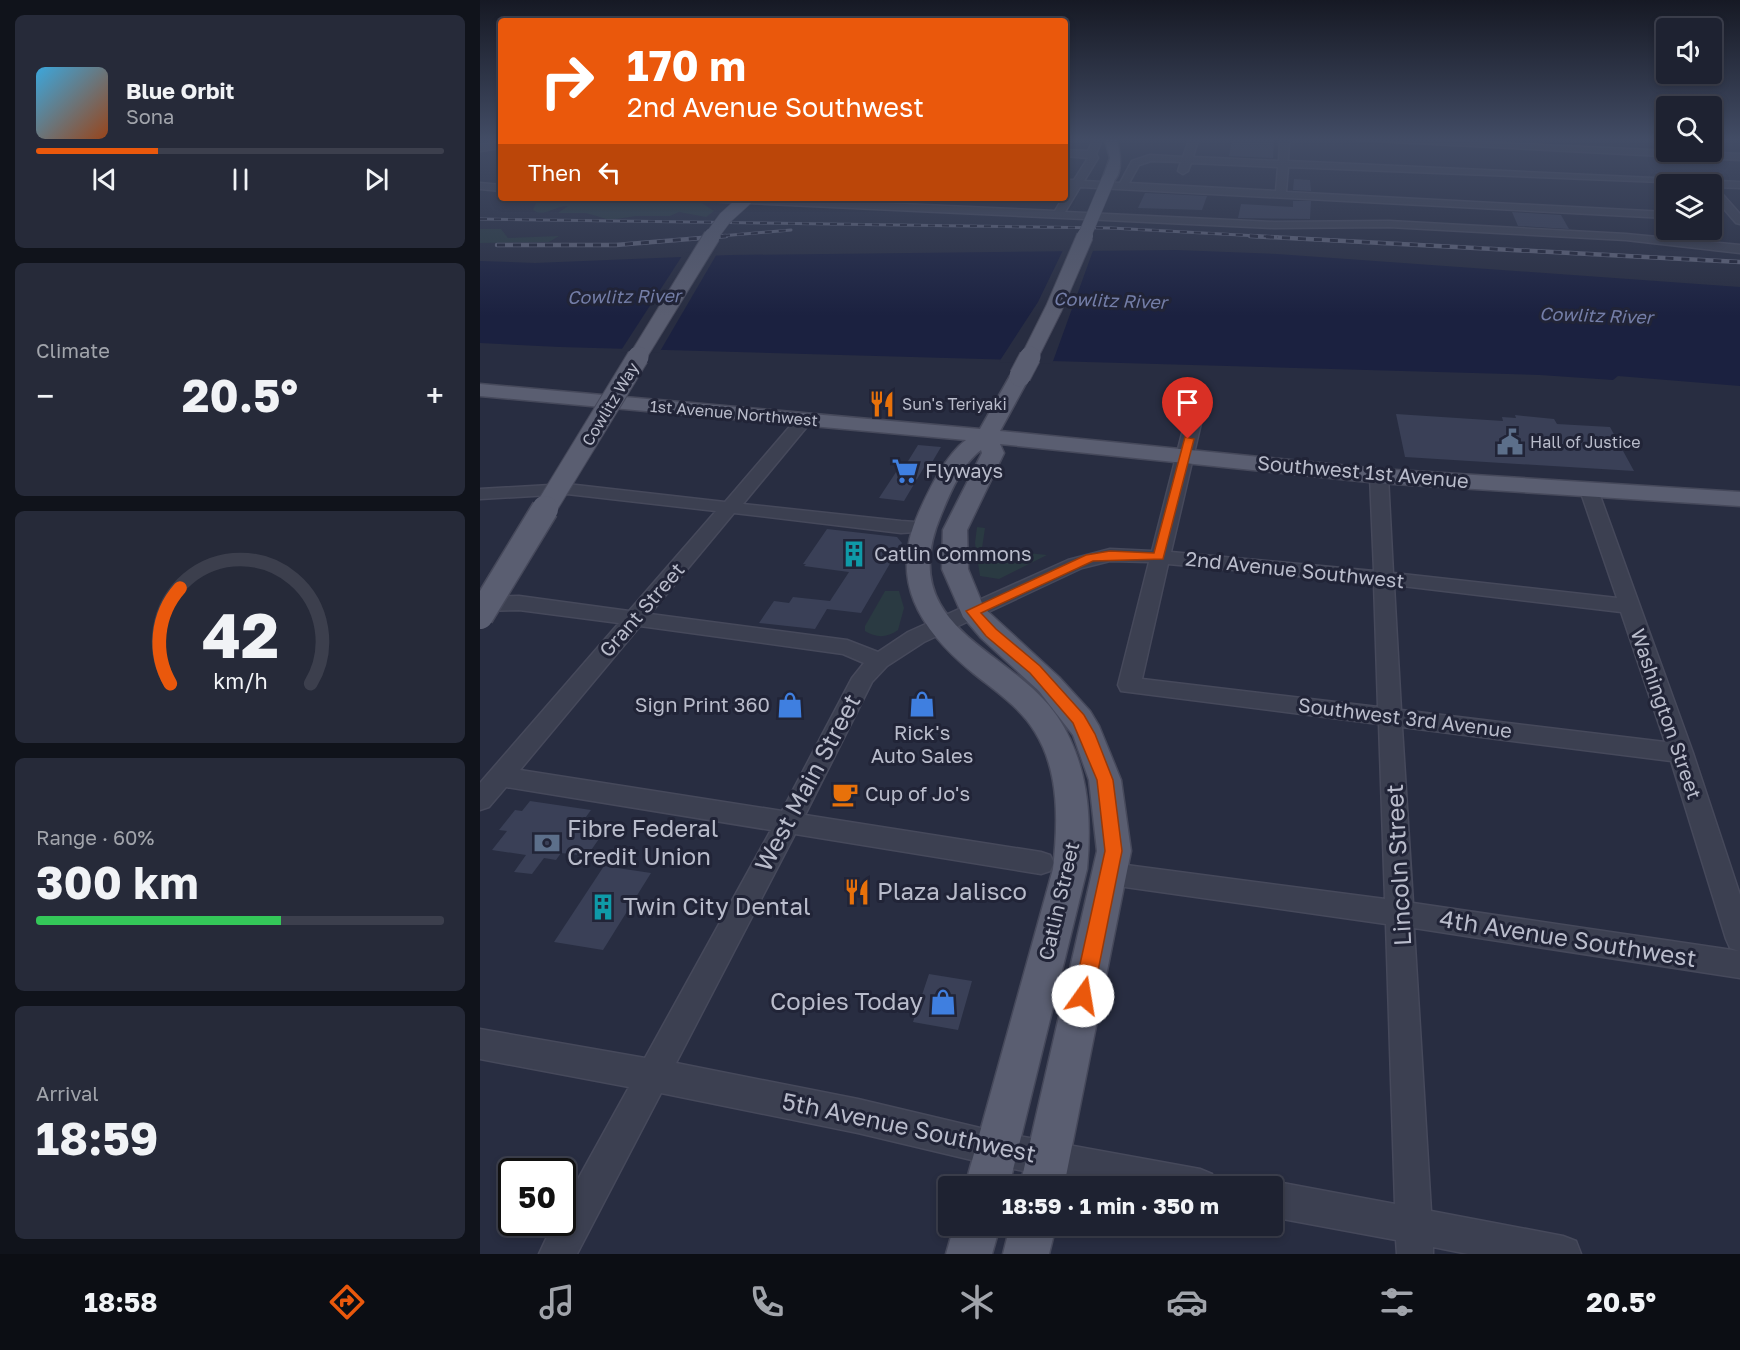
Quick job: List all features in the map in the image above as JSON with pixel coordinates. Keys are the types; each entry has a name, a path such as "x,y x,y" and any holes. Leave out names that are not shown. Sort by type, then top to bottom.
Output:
{"main road":[{"path":"957,618 953,545 962,515 993,453 987,436 1054,308 1106,199"},
{"name":"Cowlitz Way","path":"480,616 712,236 725,218 744,201"},
{"name":"1st Avenue Northwest","path":"480,390 987,436"},
{"name":"Southwest 1st Avenue","path":"987,436 1379,476 1740,499"},
{"name":"Catlin Street","path":"987,436 966,451 923,527 918,550 920,585 926,604 991,632 1049,684 1079,719 1088,734 1105,780 1113,851 1111,874 1045,1173"},
{"name":"Catlin Street","path":"957,618 982,666 1022,696 1046,724 1064,762 1074,831 1070,869 990,1176"},
{"path":"969,1254 974,1236"},
{"path":"1026,1254 1030,1236"}],"street":[{"path":"1385,199 1389,224"},
{"path":"1476,199 1495,205 1656,214"},
{"path":"1493,199 1505,230"},
{"path":"1722,200 1739,219"},
{"path":"759,201 1274,225 1389,224 1626,237 1740,249"},
{"path":"847,206 853,201"},
{"path":"950,211 958,201"},
{"path":"1057,216 1066,201"},
{"path":"1603,201 1626,237"},
{"path":"1722,217 1739,219"},
{"path":"1159,557 1198,402"},
{"name":"Grant Street","path":"480,800 804,420"},
{"name":"Lincoln Street","path":"1379,476 1392,717 1414,1239"},
{"path":"480,494 567,489 923,527"},
{"name":"Washington Street","path":"1589,490 1681,753 1740,939"},
{"name":"2nd Avenue Southwest","path":"957,618 1090,558 1110,555 1159,557 1385,578 1628,606"},
{"name":"Southwest 3rd Avenue","path":"1159,557 1129,684 1681,753"},
{"path":"480,604 519,603 847,646 879,661"},
{"name":"West Main Street","path":"557,1254 863,678 879,661 916,637 957,618"},
{"path":"500,776 1041,863"},
{"name":"4th Avenue Southwest","path":"1111,874 1401,914 1740,965"},
{"name":"5th Avenue Southwest","path":"480,1044 653,1075 858,1116 997,1149 1045,1173 1081,1176"},
{"path":"1283,1202 1414,1239 1563,1254"}],"shaded area":[{"path":"537,201 667,201 702,203 714,211 706,217 679,212 670,216 636,216 610,220 586,213 558,213 568,206 541,213 533,210"},
{"path":"480,229 501,229 508,238 559,236 549,242 480,243"},
{"path":"977,527 985,528 982,548 1047,555 999,579 980,576 975,543"},
{"path":"885,591 899,591 904,608 898,630 890,635 877,636 865,631 865,626"}],"water":[{"name":"Cowlitz River","path":"1176,250 1277,254 1740,287 1740,386 1618,376 1613,380 1540,375 480,343 480,261 535,263 730,255"}],"pier":[{"path":"1064,248 1094,248 1052,364 999,362 1038,302"},
{"path":"718,252 659,353 620,352 684,253"}],"building":[{"path":"1142,199 1206,199 1202,210 1138,208"},
{"path":"1293,201 1311,201 1310,219 1238,218 1241,204 1293,207"},
{"path":"1512,212 1561,215 1569,229 1518,226"},
{"name":"Hall of Justice","path":"1396,414 1503,421 1502,417 1516,418 1515,415 1554,419 1557,424 1610,427 1634,471 1405,457"},
{"path":"918,445 941,447 931,464 926,464 904,501 879,498 900,466 905,466"},
{"path":"827,529 897,537 902,543 861,613 827,609 815,629 759,623 774,601 789,603 793,597 830,601 849,572 803,564"},
{"name":"Fibre Federal Credit Union","path":"530,801 591,810 575,832 601,836 587,856 561,853 556,860 544,858 532,874 514,872 526,855 492,850 507,831 499,830 515,810 522,811"},
{"name":"Twin City Dental","path":"604,866 651,873 603,950 554,942"},
{"name":"Copies Today","path":"929,974 972,981 958,1030 913,1022"}],"railway":[{"path":"480,219 1111,228 1278,237"},
{"path":"709,237 791,230"},
{"path":"497,245 616,245 726,236"},
{"path":"1250,236 1740,262"}],"place":[{"name":"Sun's Teriyaki","path":"882,404"},
{"name":"Hall of Justice","path":"1510,442"},
{"name":"Flyways","path":"905,471"},
{"name":"Catlin Commons","path":"854,554"},
{"name":"Rick's Auto Sales","path":"922,704"},
{"name":"Sign Print 360","path":"790,705"},
{"name":"Cup of Jo's","path":"845,794"},
{"name":"Fibre Federal Credit Union","path":"547,843"},
{"name":"Plaza Jalisco","path":"857,892"},
{"name":"Twin City Dental","path":"603,907"},
{"name":"Copies Today","path":"943,1002"}],"route":[{"path":"1083,996 1111,874 1113,851 1105,780 1088,734 1079,719 1049,684 1015,655 972,611 1090,558 1110,555 1159,557 1188,439"}]}
